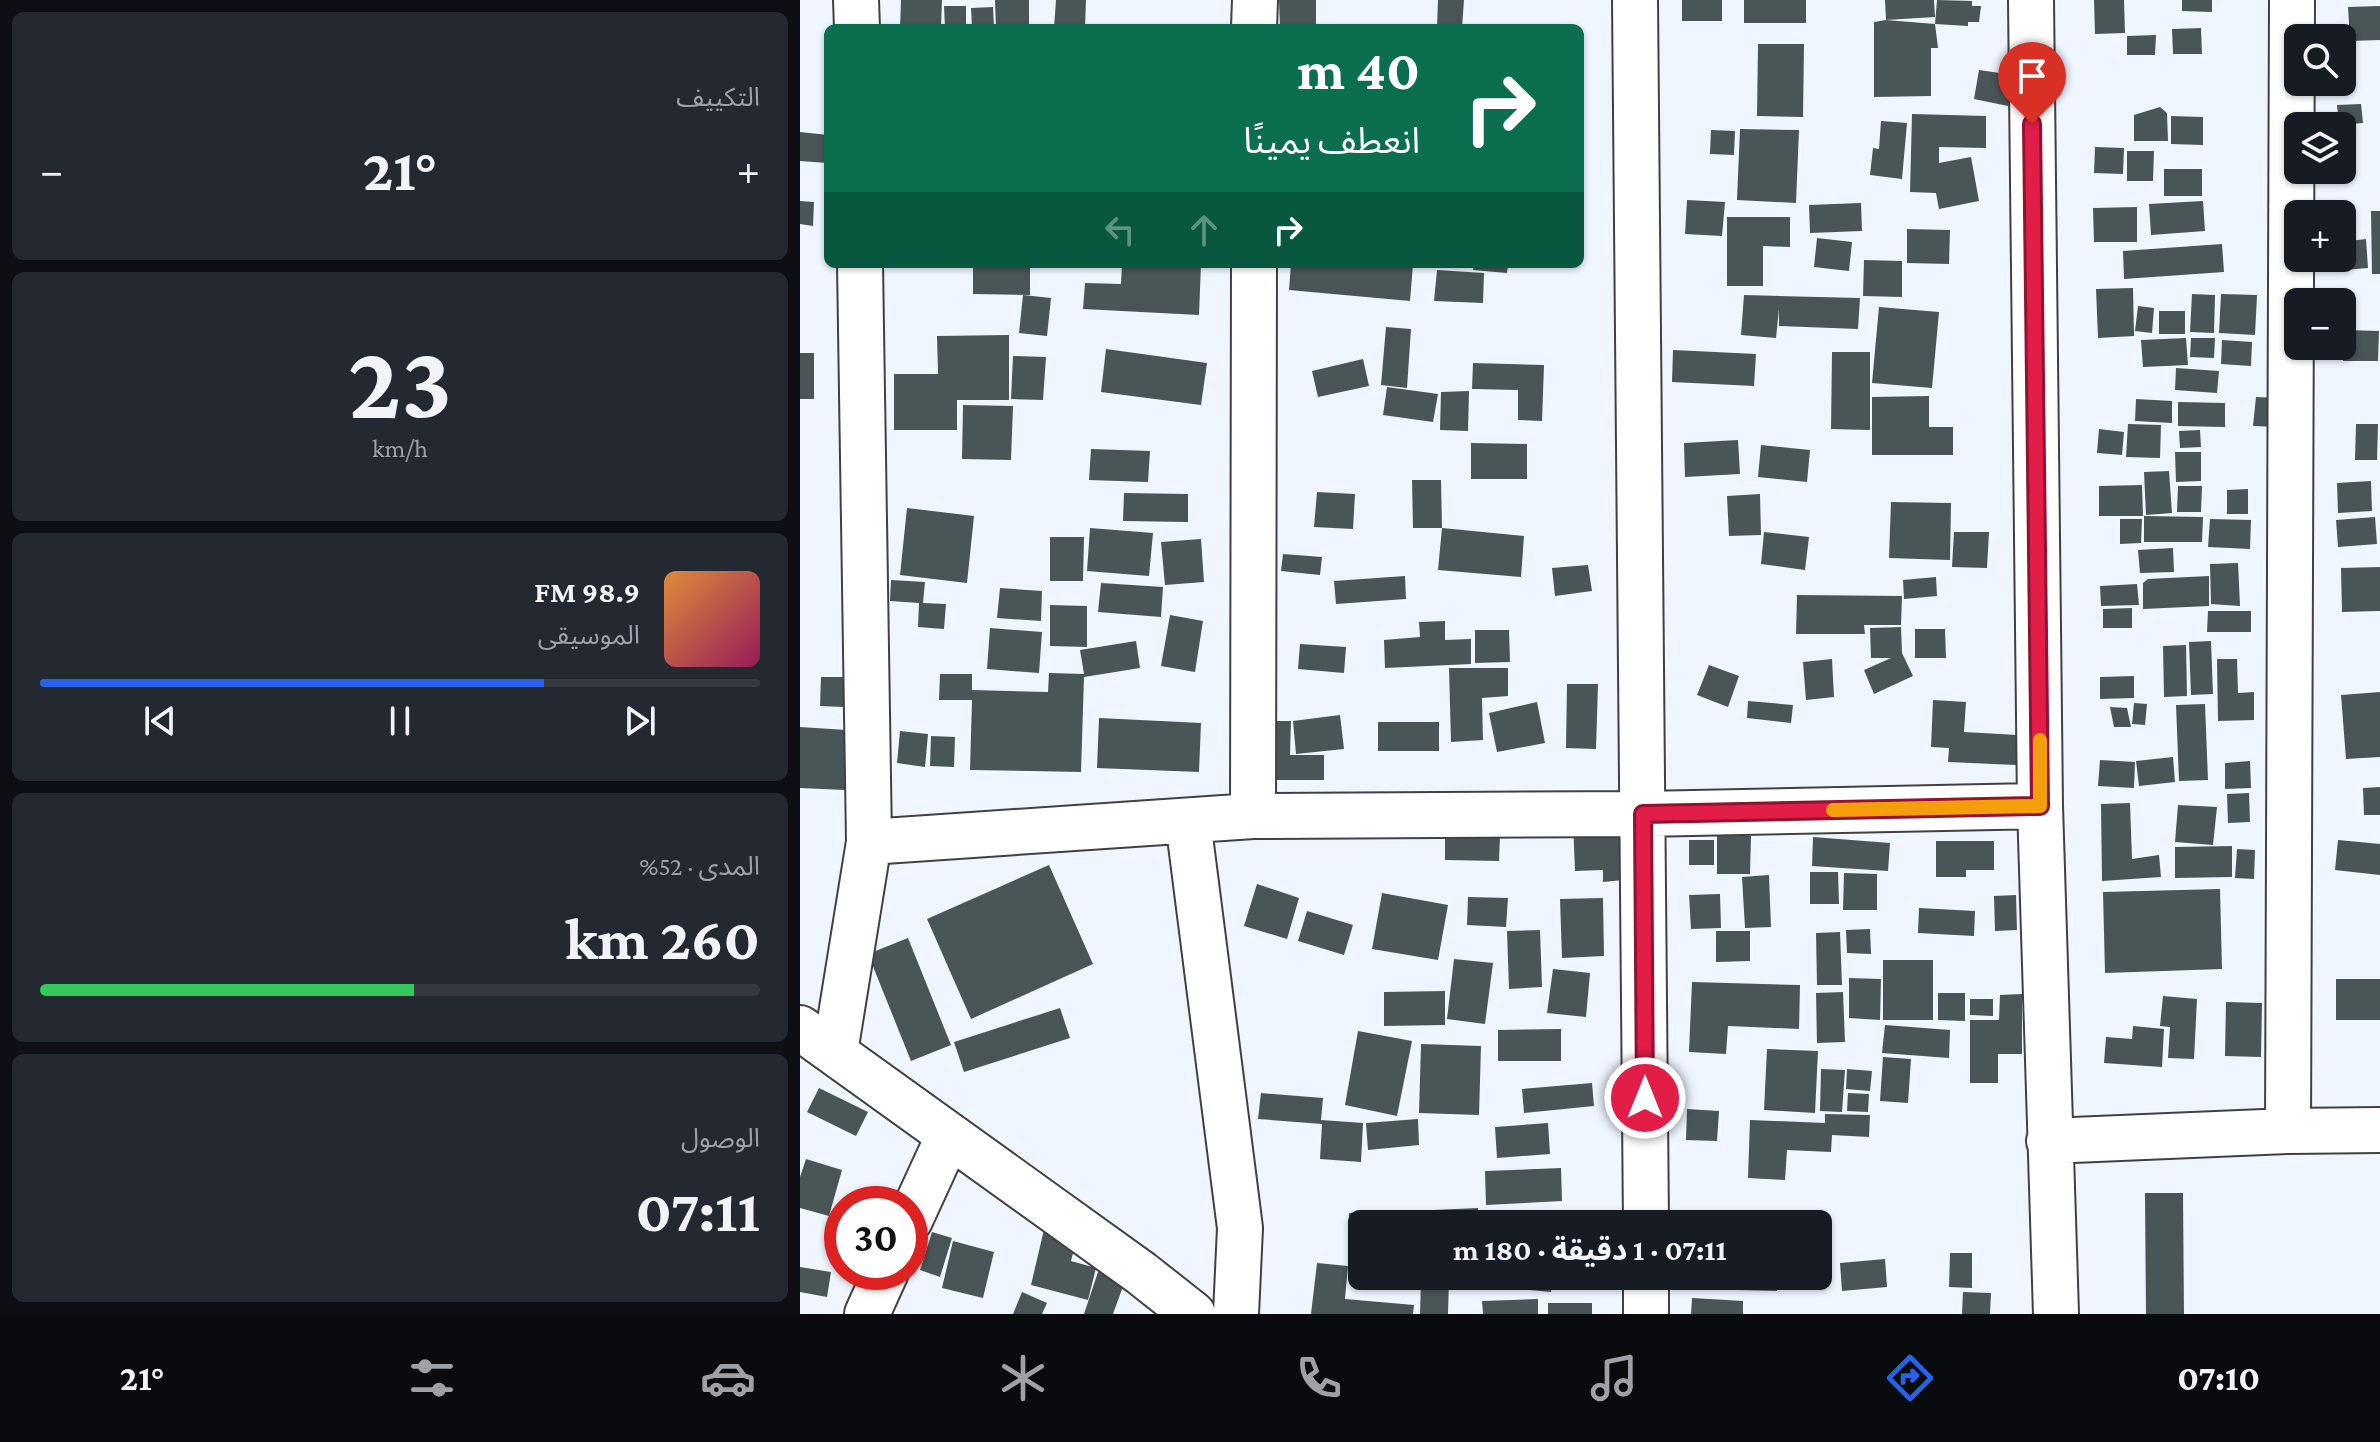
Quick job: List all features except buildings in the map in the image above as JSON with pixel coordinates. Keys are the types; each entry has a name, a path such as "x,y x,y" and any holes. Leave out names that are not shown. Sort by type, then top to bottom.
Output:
{"street":[{"path":"856,0 857,24"},
{"path":"1254,24 1255,0"},
{"path":"1635,0 1646,1210"},
{"path":"2031,0 2040,806 2056,1314"},
{"path":"2288,1131 2292,0"},
{"path":"860,268 869,842 818,1040 1141,1273 1193,1314"},
{"path":"1253,816 1254,268"},
{"path":"869,842 1253,816 1643,814 2040,806"},
{"path":"1188,821 1240,1228 1236,1314"},
{"path":"2049,1141 2380,1130"},
{"path":"926,1186 949,1135"},
{"path":"867,1314 878,1290"},
{"path":"1646,1290 1646,1314"}],"slow traffic":[{"path":"1833,810 2040,806 2040,740"}],"route":[{"path":"1645,1098 1643,814 2040,806 2032,124"}]}
